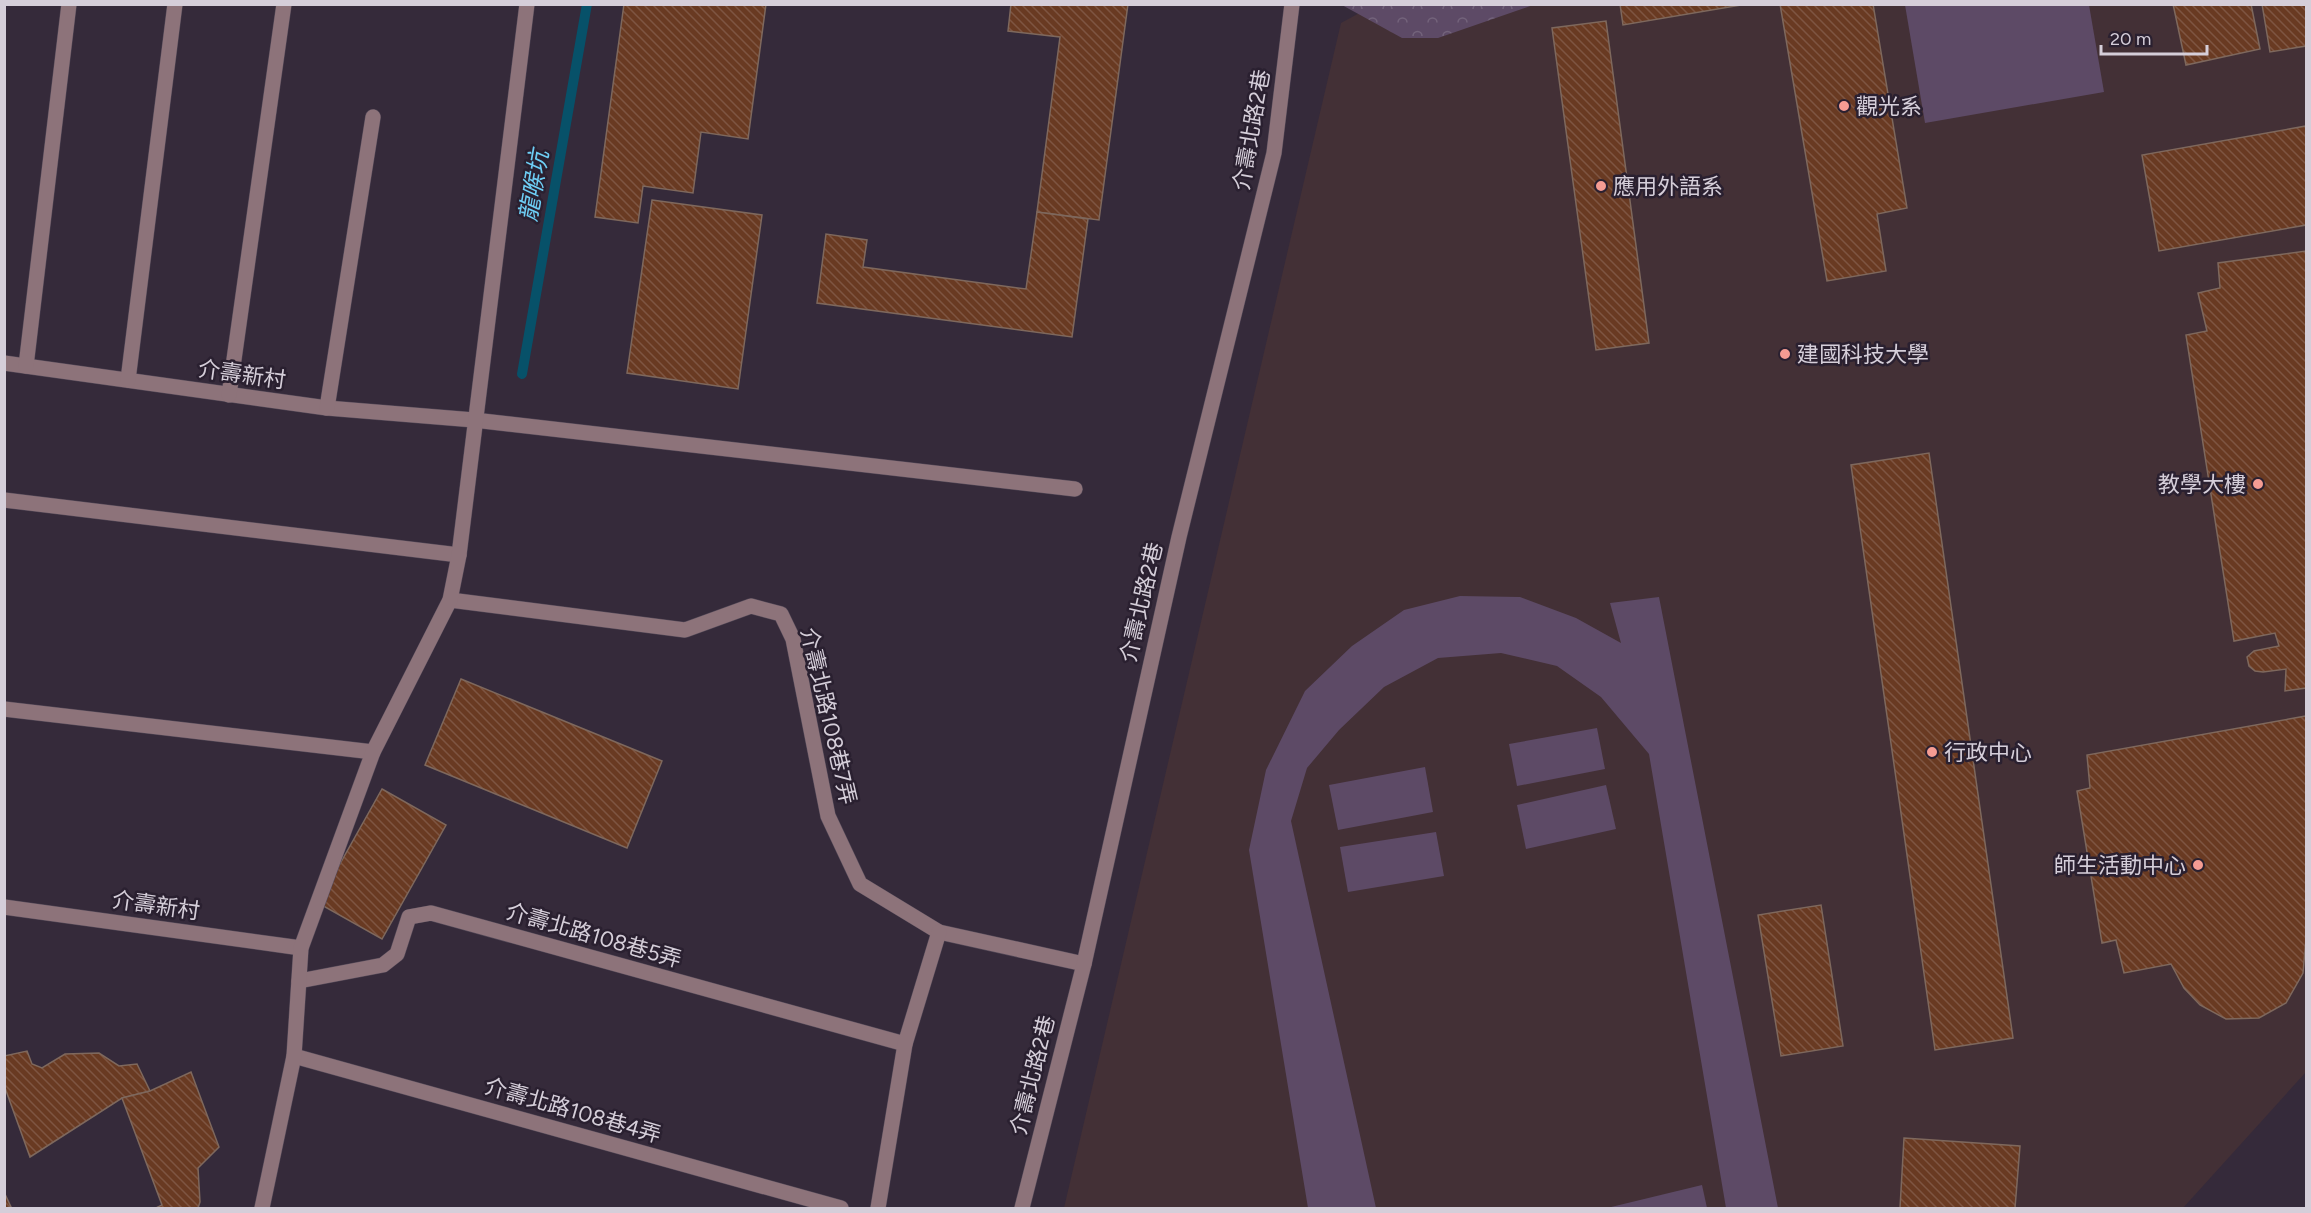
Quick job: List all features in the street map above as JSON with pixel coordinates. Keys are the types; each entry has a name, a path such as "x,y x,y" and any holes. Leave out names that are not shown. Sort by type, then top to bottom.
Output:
{"street":[{"path":"26,366 69,4"},
{"path":"128,380 175,4"},
{"path":"229,394 284,4"},
{"path":"262,1209 294,1056 301,948 373,752 450,600 459,555 526,4"},
{"name":"介壽北路2巷","path":"1022,1209 1084,964 1179,537 1274,153 1292,4"},
{"path":"327,408 373,117"},
{"name":"介壽新村","path":"4,363 327,408 474,420 1075,489"},
{"path":"4,500 459,555"},
{"name":"介壽北路108巷7弄","path":"450,600 685,630 751,606 781,614 793,639 828,816 860,884 939,932 1084,964"},
{"path":"4,709 373,752"},
{"name":"介壽新村","path":"4,908 301,948"},
{"name":"介壽北路108巷5弄","path":"299,981 383,965 397,954 409,917 431,913 904,1044"},
{"path":"878,1209 904,1044 939,932"},
{"name":"介壽北路108巷4弄","path":"294,1056 841,1209"}],"shaded area":[{"name":"建國科技大學","path":"1376,4 2306,5 2306,1072 2183,1208 1064,1208 1341,23"}],"green space":[{"path":"1342,5 1533,5 1438,38 1402,38"},
{"path":"1905,5 2089,5 2104,92 1925,123"},
{"path":"1460,596 1520,597 1576,618 1621,643 1610,603 1659,597 1778,1208 1726,1208 1649,754 1601,697 1557,666 1501,653 1438,658 1384,687 1339,730 1307,768 1291,821 1376,1208 1308,1208 1249,850 1266,770 1305,691 1352,646 1404,610"},
{"path":"1597,728 1605,769 1517,786 1509,744"},
{"path":"1425,767 1433,812 1338,830 1329,785"},
{"path":"1606,785 1616,829 1526,849 1517,805"},
{"path":"1436,832 1444,876 1348,892 1340,847"},
{"path":"1702,1185 1707,1208 1607,1208"}],"building":[{"path":"624,4 766,4 748,139 701,132 693,193 643,186 638,223 595,217"},
{"path":"1011,4 1128,4 1099,220 1037,212 1060,37 1008,31"},
{"path":"1620,4 1747,4 1623,25"},
{"name":"觀光系","path":"1780,4 1873,4 1907,208 1877,214 1886,271 1827,281"},
{"path":"2173,4 2251,4 2260,49 2186,65"},
{"path":"2262,4 2306,4 2306,46 2270,52"},
{"name":"應用外語系","path":"1606,21 1649,343 1596,350 1552,28"},
{"path":"2306,126 2306,225 2159,251 2142,155"},
{"path":"652,200 762,215 738,389 627,373"},
{"path":"1037,212 1088,219 1072,337 817,303 826,234 867,240 863,267 1026,289"},
{"name":"教學大樓","path":"2306,251 2306,688 2285,691 2286,669 2255,671 2249,666 2247,657 2254,651 2279,646 2275,633 2234,641 2186,335 2207,331 2198,293 2220,288 2218,263"},
{"name":"行政中心","path":"1929,453 2013,1038 1935,1050 1851,465"},
{"path":"461,679 662,761 627,848 425,765"},
{"name":"師生活動中心","path":"2306,716 2306,939 2303,973 2286,1003 2259,1018 2226,1019 2200,1005 2184,988 2171,964 2124,973 2116,940 2102,943 2077,791 2090,788 2087,755"},
{"path":"382,789 446,825 382,939 318,903"},
{"path":"1821,905 1843,1046 1781,1056 1758,915"},
{"path":"27,1051 32,1064 42,1068 65,1054 99,1053 119,1066 137,1064 150,1091 122,1098 30,1157 4,1085 4,1056"},
{"path":"191,1072 219,1147 198,1168 200,1202 198,1208 156,1208 162,1205 122,1098 150,1091"},
{"path":"1904,1138 2020,1146 2015,1208 1900,1208"},
{"path":"4,1192 11,1207 4,1208"}],"waterway":[{"name":"龍喉坑","path":"522,374 587,4"}],"place":[{"name":"觀光系","path":"1844,106"},
{"name":"應用外語系","path":"1601,186"},
{"name":"建國科技大學","path":"1785,354"},
{"name":"教學大樓","path":"2258,484"},
{"name":"行政中心","path":"1932,752"},
{"name":"師生活動中心","path":"2198,865"}]}
